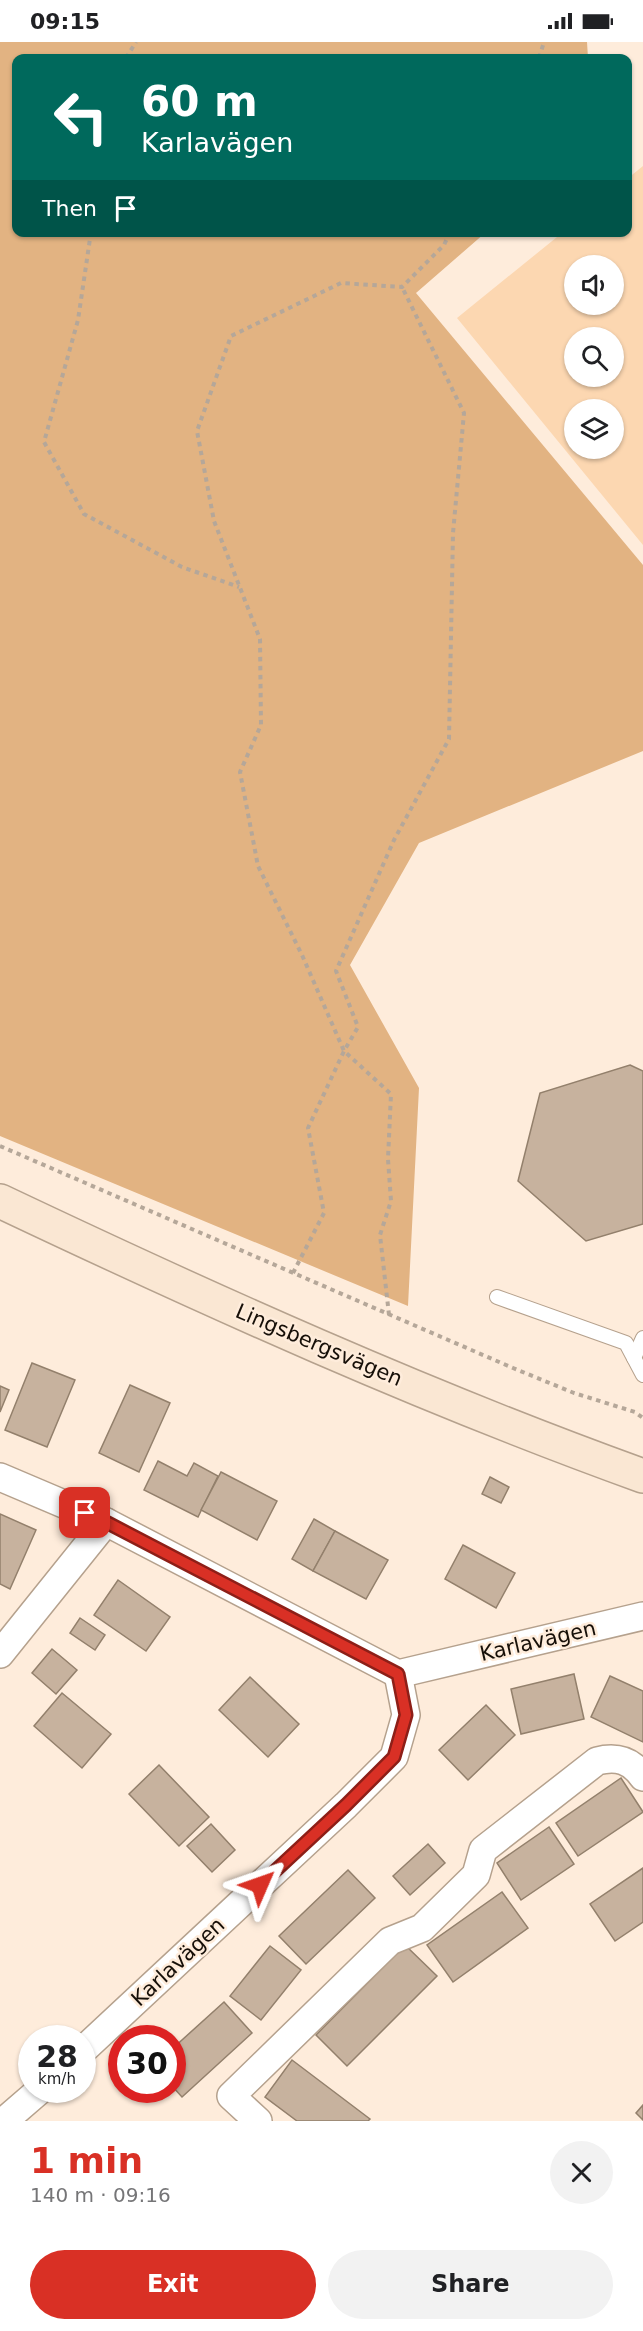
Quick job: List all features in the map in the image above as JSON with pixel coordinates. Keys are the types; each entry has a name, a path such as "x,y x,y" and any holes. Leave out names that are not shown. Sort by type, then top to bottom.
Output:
{"street":[{"name":"Lingsbergsvägen","path":"0,1201 332,1353 568,1449 643,1476"},
{"path":"0,1477 106,1522 398,1674"},
{"path":"0,1654 106,1522"},
{"name":"Karlavägen","path":"96,2039 346,1805 394,1757 406,1715 398,1674 643,1616"},
{"path":"258,2121 231,2096 390,1941 422,1928 476,1875 483,1850 597,1761 616,1758 628,1761 643,1777"},
{"path":"4,2121 25,2103"}],"lane":[{"path":"497,1297 626,1343 643,1375"},
{"path":"634,1358 643,1338"}],"path":[{"path":"90,237 78,320 44,442 84,514 182,567 239,587"},
{"path":"388,1315 380,1235 391,1201 388,1159 391,1094 344,1050 302,955 258,866 240,772 261,725 260,639 214,521 197,431 231,336 341,283 402,287 444,245 448,237"},
{"path":"293,1273 324,1213 308,1128 344,1050 358,1027 336,971 394,840 448,739 453,533 464,414 402,287"},
{"path":"0,1146 388,1315 574,1393 635,1412 643,1418"}],"shaded area":[{"path":"0,42 587,42 588,54 12,54 12,237 480,237 416,293 643,565 643,751 419,843 350,965 419,1088 408,1306 0,1136"},
{"path":"643,166 643,545 573,459 624,459 624,399 564,399 564,449 457,318 557,237 632,237 632,175"}],"building":[{"path":"630,1065 643,1071 643,1224 586,1241 518,1181 540,1093"},
{"path":"32,1363 75,1380 47,1447 5,1430"},
{"path":"130,1385 170,1403 139,1472 99,1453"},
{"path":"0,1386 9,1390 0,1412"},
{"path":"158,1461 187,1476 194,1463 218,1476 198,1517 144,1490"},
{"path":"221,1472 277,1501 257,1540 201,1510"},
{"path":"490,1477 509,1487 501,1503 482,1494"},
{"path":"0,1514 36,1530 10,1589 0,1584"},
{"path":"314,1519 335,1531 313,1571 292,1559"},
{"path":"335,1531 388,1560 366,1599 313,1571"},
{"path":"463,1545 515,1573 496,1608 445,1579"},
{"path":"118,1580 170,1617 146,1651 94,1615"},
{"path":"80,1618 105,1635 95,1650 70,1633"},
{"path":"52,1649 77,1670 56,1694 32,1673"},
{"path":"574,1674 584,1719 521,1734 511,1689"},
{"path":"610,1676 643,1691 643,1742 591,1717"},
{"path":"250,1677 299,1724 268,1757 219,1710"},
{"path":"62,1693 111,1734 82,1768 34,1726"},
{"path":"486,1705 515,1735 468,1780 439,1750"},
{"path":"159,1765 209,1817 179,1846 129,1794"},
{"path":"621,1778 643,1812 578,1856 556,1823"},
{"path":"211,1824 235,1850 212,1872 187,1846"},
{"path":"549,1827 574,1864 521,1900 497,1863"},
{"path":"428,1844 445,1863 410,1895 393,1876"},
{"path":"643,1868 643,1922 615,1941 590,1904"},
{"path":"348,1870 375,1898 306,1964 279,1936"},
{"path":"502,1892 528,1928 453,1982 427,1945"},
{"path":"405,1945 437,1976 347,2066 316,2035"},
{"path":"270,1946 301,1970 261,2020 230,1996"},
{"path":"224,2002 252,2033 186,2093 186,2036"},
{"path":"292,2060 370,2119 368,2121 297,2121 265,2097"},
{"path":"643,2105 643,2120 636,2113"}],"route":[{"path":"85,1513 398,1674 406,1715 394,1757 260,1885"}]}
